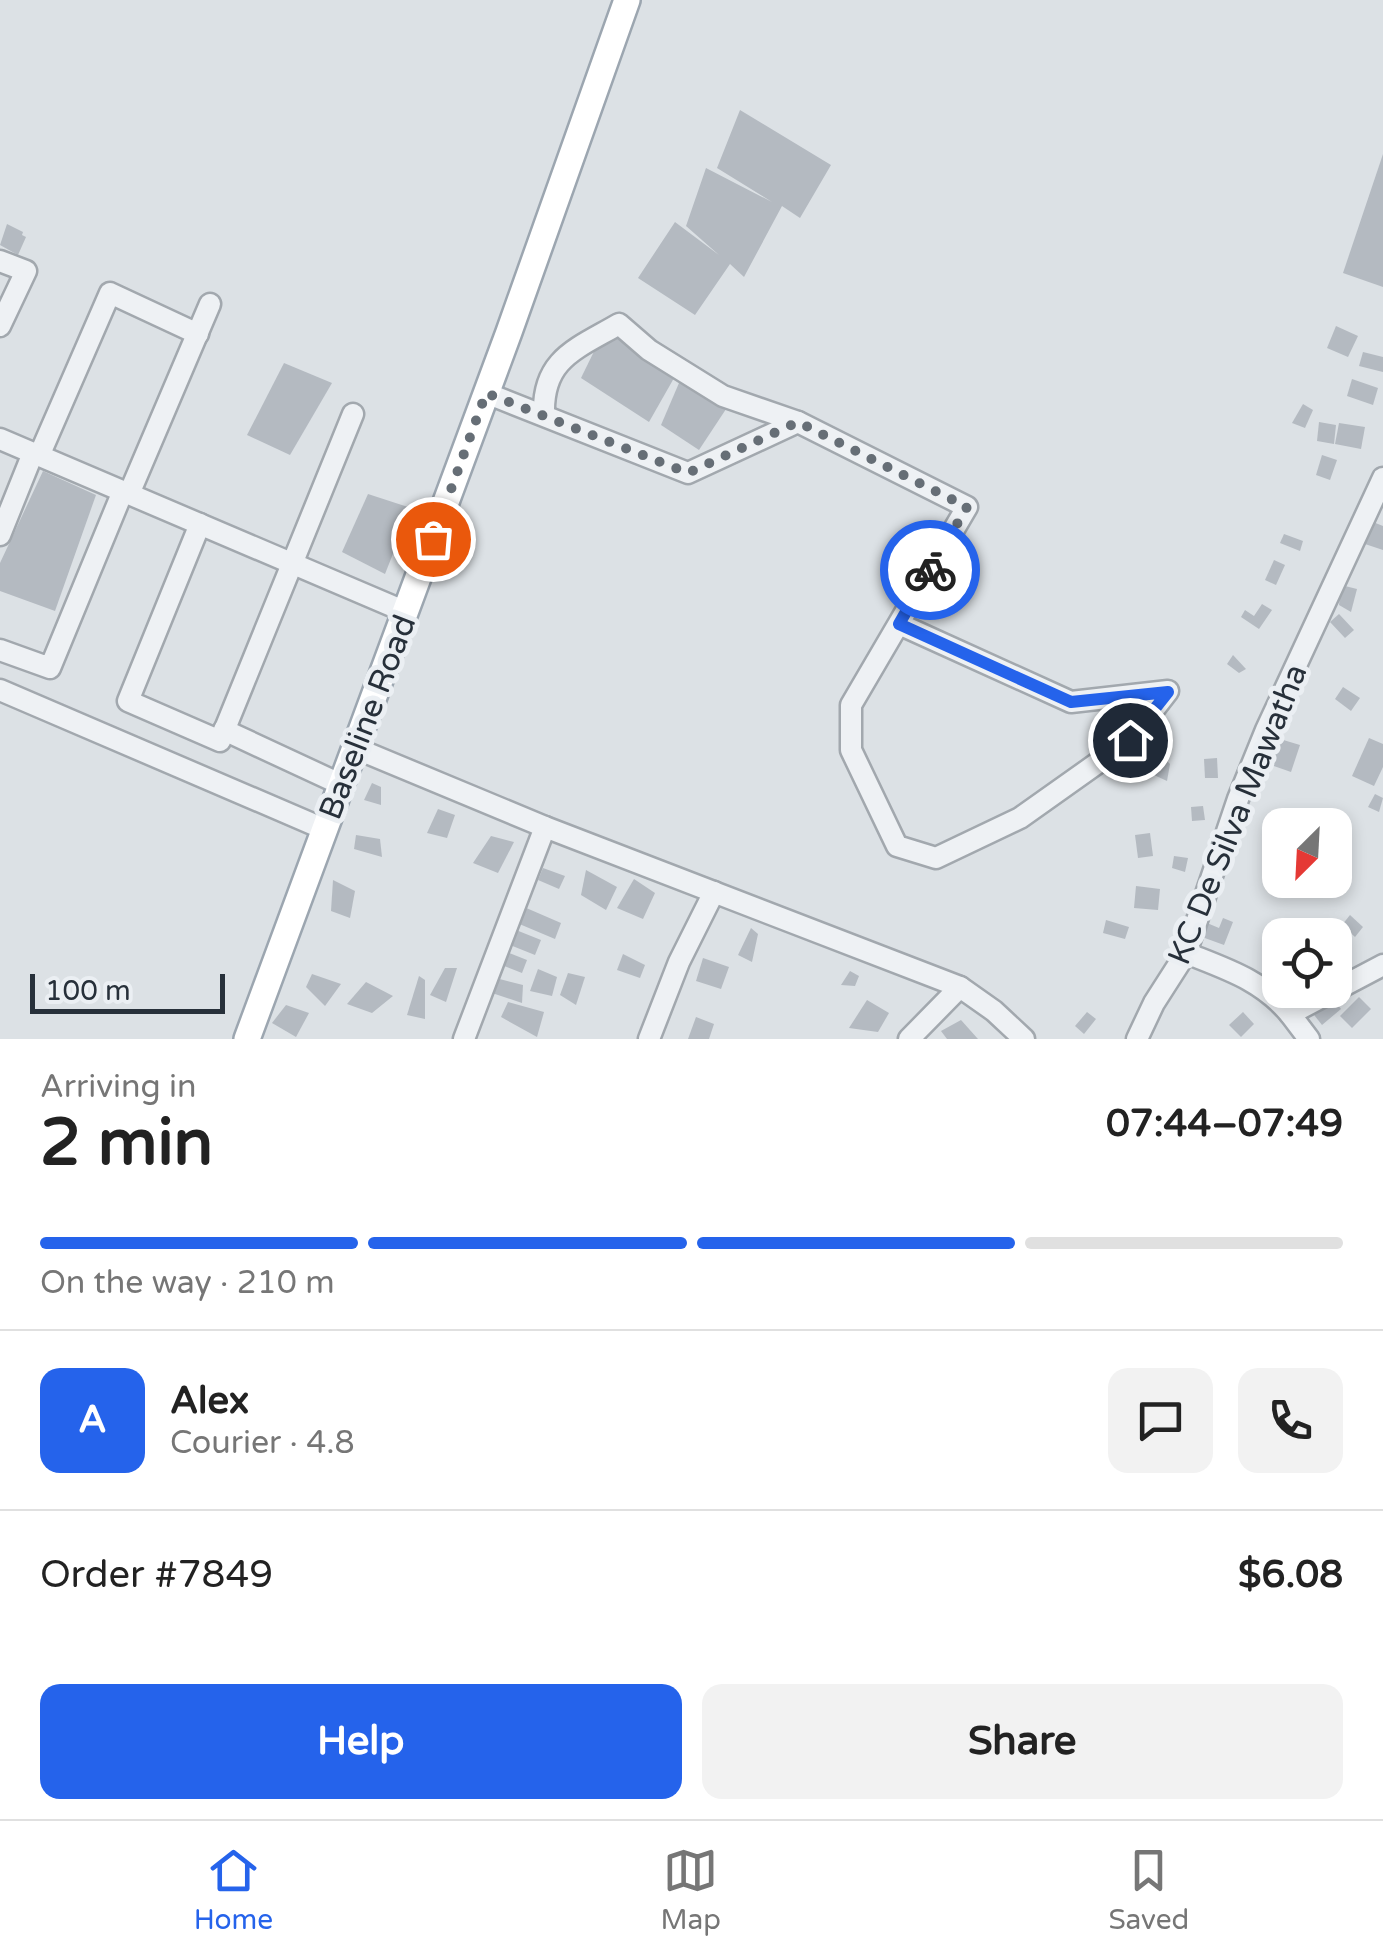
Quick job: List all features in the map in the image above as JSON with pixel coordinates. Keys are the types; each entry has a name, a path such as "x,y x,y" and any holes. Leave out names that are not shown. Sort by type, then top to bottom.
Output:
{"main road":[{"name":"Baseline Road","path":"247,1039 628,0"}],"street":[{"path":"0,261 26,271 0,326"},
{"path":"0,534 110,292 198,334"},
{"path":"0,650 50,668 210,304"},
{"path":"544,415 543,391 555,366 619,324 649,350 723,396 798,422 967,507 851,705 851,750 897,846 936,858 1020,818 1130,740 1168,692 1071,702 899,624"},
{"path":"486,393 688,473 798,422"},
{"path":"200,524 128,701 220,741 353,414"},
{"path":"0,439 406,612"},
{"name":"KC De Silva Mawatha","path":"1137,1039 1154,1003 1186,953 1238,799 1266,730 1383,478"},
{"path":"0,690 324,830"},
{"path":"224,730 340,784"},
{"path":"354,748 545,828 960,988 994,1011 1024,1039"},
{"path":"464,1039 545,828"},
{"path":"649,1039 679,962 714,892"},
{"path":"1186,953 1255,981 1274,994 1309,1039"},
{"path":"1290,1014 1383,965"},
{"path":"909,1039 960,988"}],"building":[{"path":"740,110 831,165 800,218 782,206 744,277 730,264 695,315 638,278 675,222 719,255 686,226 706,168 772,202 717,168"},
{"path":"1383,154 1383,287 1343,273"},
{"path":"7,224 26,237 18,255 0,245"},
{"path":"1336,326 1358,336 1348,357 1327,348"},
{"path":"604,331 682,364 649,422 581,378"},
{"path":"1363,352 1383,357 1383,372 1359,366"},
{"path":"284,363 332,383 290,455 247,435"},
{"path":"682,376 732,400 699,450 661,425"},
{"path":"1352,379 1378,388 1373,405 1347,396"},
{"path":"1303,404 1313,410 1305,428 1292,423"},
{"path":"1319,422 1336,425 1334,444 1317,441"},
{"path":"1339,423 1365,427 1361,449 1335,444"},
{"path":"1322,455 1337,460 1330,480 1316,475"},
{"path":"43,471 96,495 55,611 0,591 0,563"},
{"path":"368,494 411,508 385,574 342,552"},
{"path":"1373,522 1383,526 1383,550 1365,544"},
{"path":"1284,534 1303,541 1300,551 1280,543"},
{"path":"1274,560 1285,565 1276,585 1265,580"},
{"path":"1341,585 1357,589 1351,612 1339,605"},
{"path":"1262,604 1272,610 1259,629 1241,617 1245,610 1254,616"},
{"path":"1339,614 1354,630 1345,638 1330,622"},
{"path":"1233,655 1246,669 1239,673 1227,664"},
{"path":"1343,687 1360,698 1351,711 1335,699"},
{"path":"1369,738 1383,744 1383,767 1374,786 1352,776"},
{"path":"1280,739 1300,745 1291,772 1271,765"},
{"path":"1217,758 1218,778 1205,778 1204,759"},
{"path":"1167,761 1170,764 1167,781 1154,775"},
{"path":"372,783 381,787 381,805 364,800"},
{"path":"1375,794 1383,798 1379,812 1368,807"},
{"path":"1203,806 1205,820 1192,821 1191,807"},
{"path":"438,809 455,815 447,838 427,833"},
{"path":"1150,833 1153,856 1138,858 1135,835"},
{"path":"356,835 380,839 382,857 354,849"},
{"path":"491,836 514,842 498,873 473,863"},
{"path":"1174,856 1188,858 1185,872 1172,868"},
{"path":"543,868 565,876 559,889 538,880"},
{"path":"586,870 617,887 606,910 581,895"},
{"path":"634,879 655,893 643,919 617,908"},
{"path":"333,880 355,891 350,918 331,911"},
{"path":"1136,886 1160,889 1158,910 1134,908"},
{"path":"524,907 561,923 555,939 517,923"},
{"path":"1350,915 1363,927 1355,937 1352,918 1348,918"},
{"path":"1223,918 1233,922 1224,945 1202,937 1207,923 1219,928"},
{"path":"1106,920 1129,927 1125,939 1103,933"},
{"path":"751,928 758,934 752,962 738,955"},
{"path":"516,930 541,940 535,955 510,945"},
{"path":"504,951 527,960 522,973 499,964"},
{"path":"623,954 645,965 640,978 617,970"},
{"path":"703,958 729,967 721,989 696,981"},
{"path":"445,968 457,968 446,1002 430,995"},
{"path":"538,969 557,977 552,996 530,991"},
{"path":"850,971 859,976 855,986 841,985"},
{"path":"568,973 585,977 576,1005 560,995"},
{"path":"312,974 341,984 325,1006 306,987"},
{"path":"419,976 425,980 425,1019 407,1015"},
{"path":"492,977 523,985 522,1003 486,991"},
{"path":"366,982 393,996 372,1013 347,1004"},
{"path":"1359,997 1371,1009 1352,1028 1340,1016"},
{"path":"867,1000 889,1013 878,1032 849,1028"},
{"path":"508,1002 544,1012 537,1037 501,1017"},
{"path":"286,1005 309,1013 296,1037 272,1023"},
{"path":"1315,1008 1341,1009 1322,1025 1311,1011"},
{"path":"1087,1012 1096,1019 1084,1034 1075,1026"},
{"path":"1243,1012 1254,1024 1241,1037 1229,1025"},
{"path":"696,1017 714,1024 709,1039 688,1039"},
{"path":"961,1020 978,1039 947,1039 941,1031"}],"way so far":[{"path":"433,539 486,393 688,473 798,422 967,507 930,570"}],"route":[{"path":"930,570 899,624 1071,702 1168,692 1130,740"}]}
